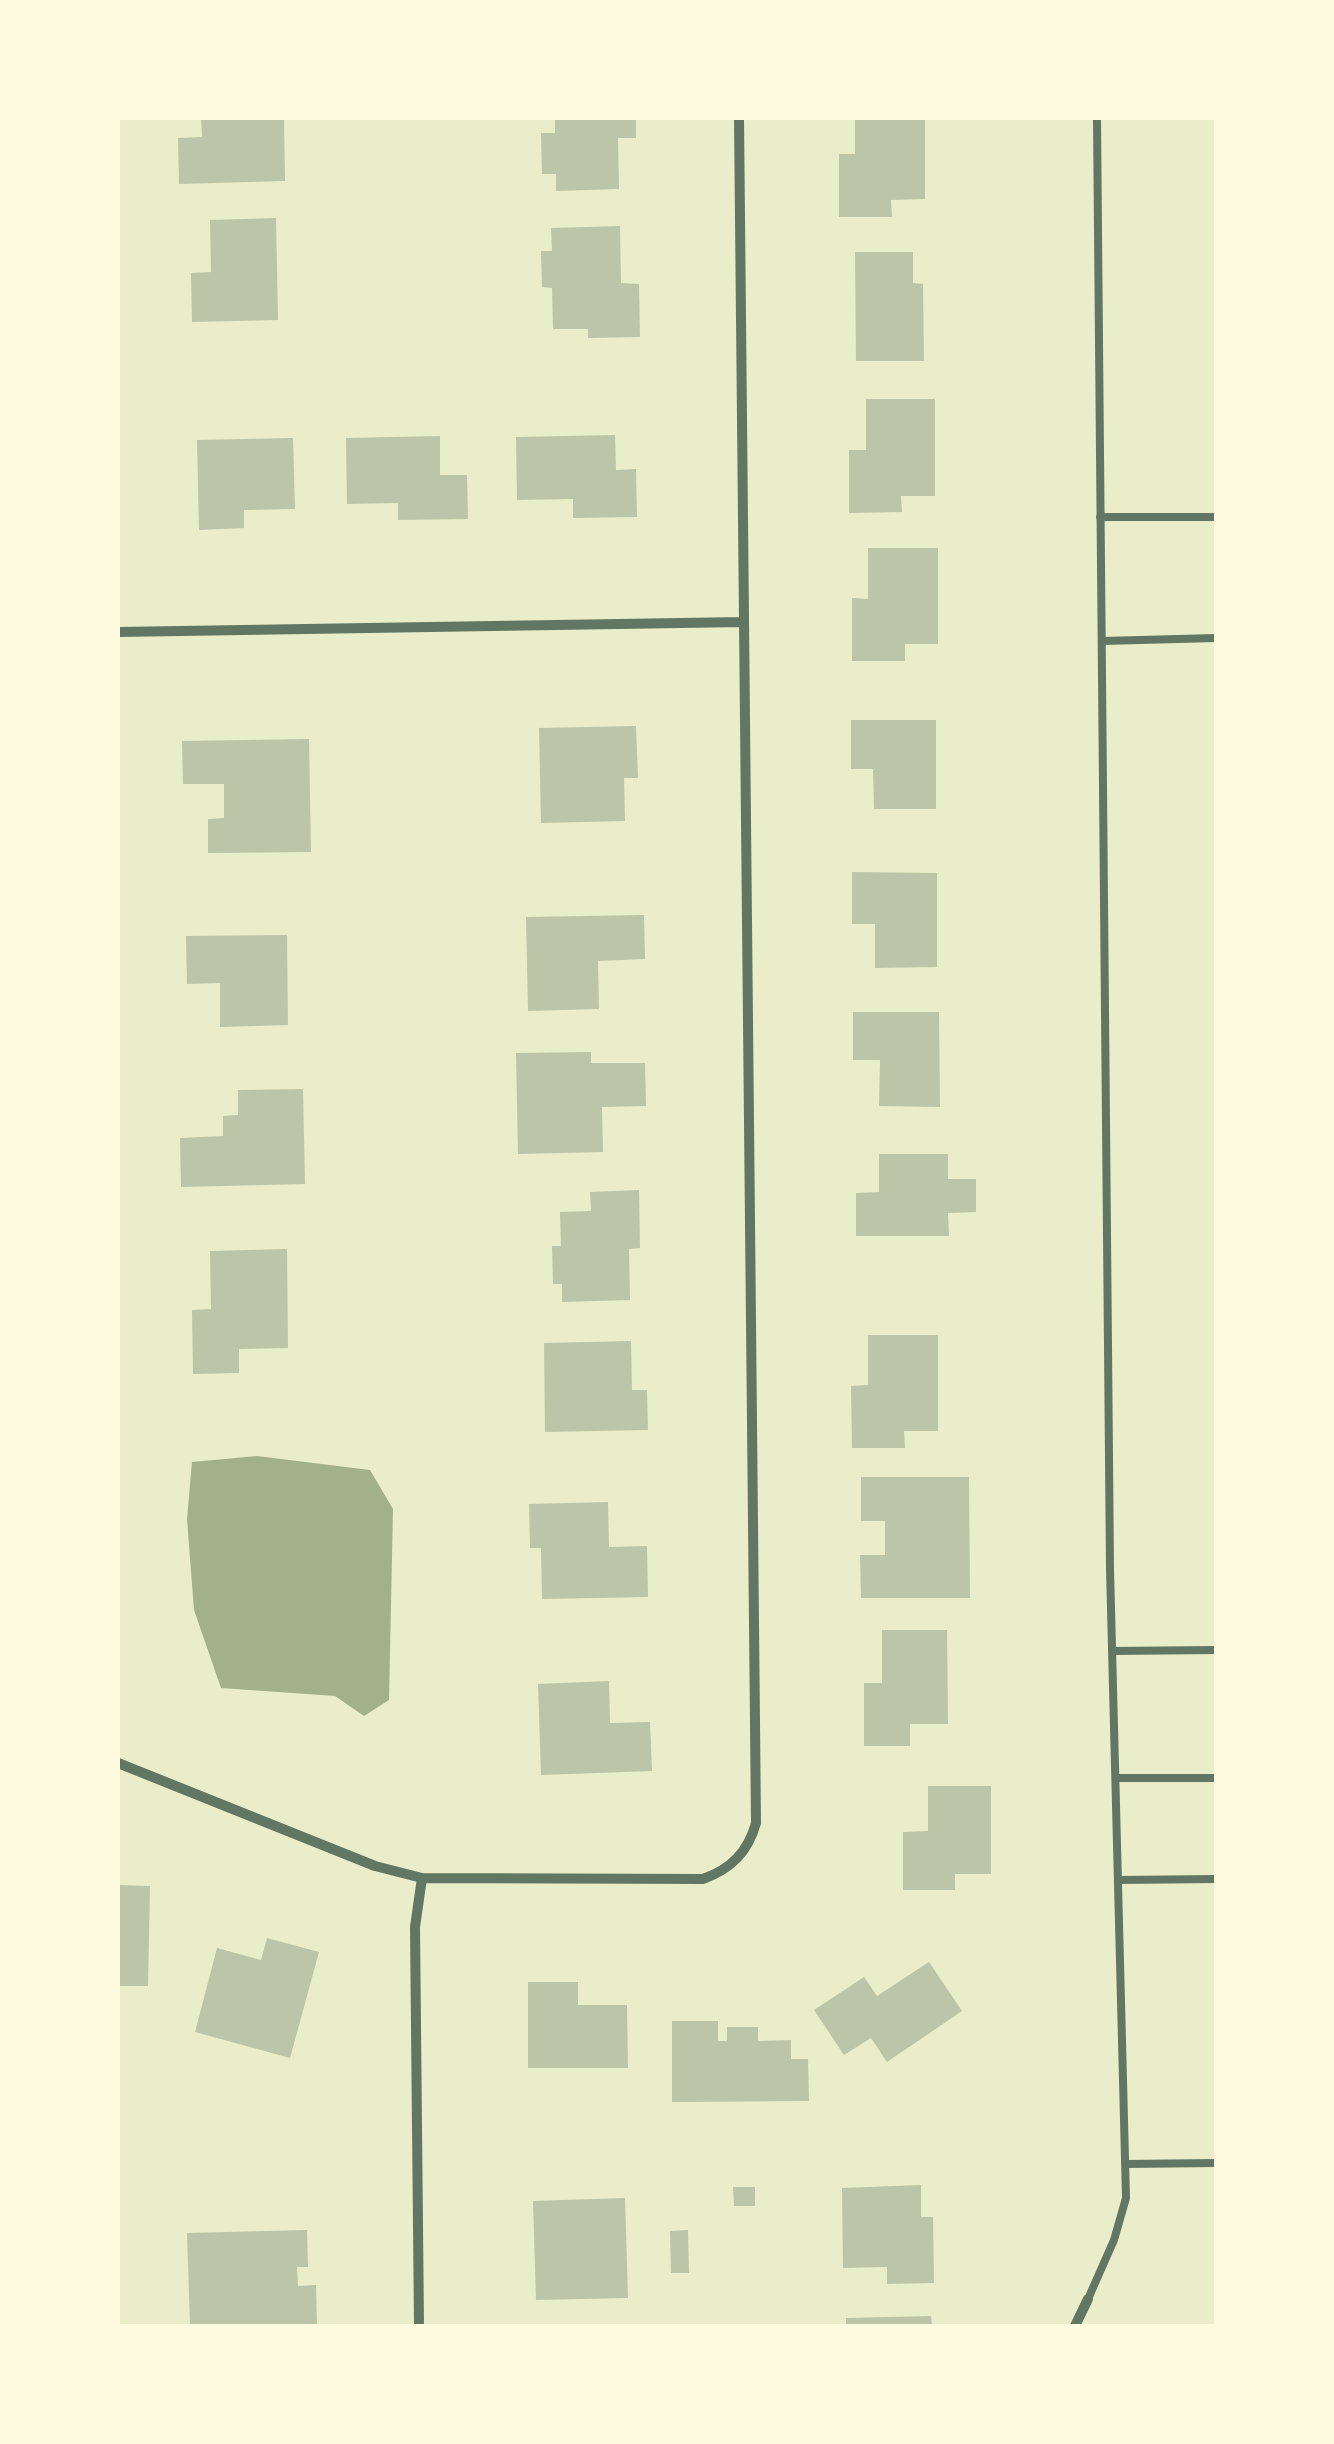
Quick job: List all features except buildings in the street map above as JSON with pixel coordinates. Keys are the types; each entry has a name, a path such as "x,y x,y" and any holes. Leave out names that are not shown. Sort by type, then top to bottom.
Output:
{"street":[{"path":"118,1763 376,1866 422,1878 704,1879 723,1872 750,1842 756,1824 739,118"},
{"path":"118,632 743,622"},
{"path":"419,2326 414,1927 422,1878"},
{"path":"1075,2326 1088,2298"}],"lane":[{"path":"1088,2298 1122,2217 1126,2164 1112,1651 1097,118"},
{"path":"1100,517 1216,517"},
{"path":"1102,641 1216,638"},
{"path":"1112,1651 1216,1650"},
{"path":"1117,1778 1216,1778"},
{"path":"1120,1880 1216,1879"},
{"path":"1126,2164 1216,2164"}],"shaded area":[{"path":"257,1456 370,1470 393,1509 389,1700 364,1716 335,1696 221,1688 194,1610 187,1519 192,1462"}]}
